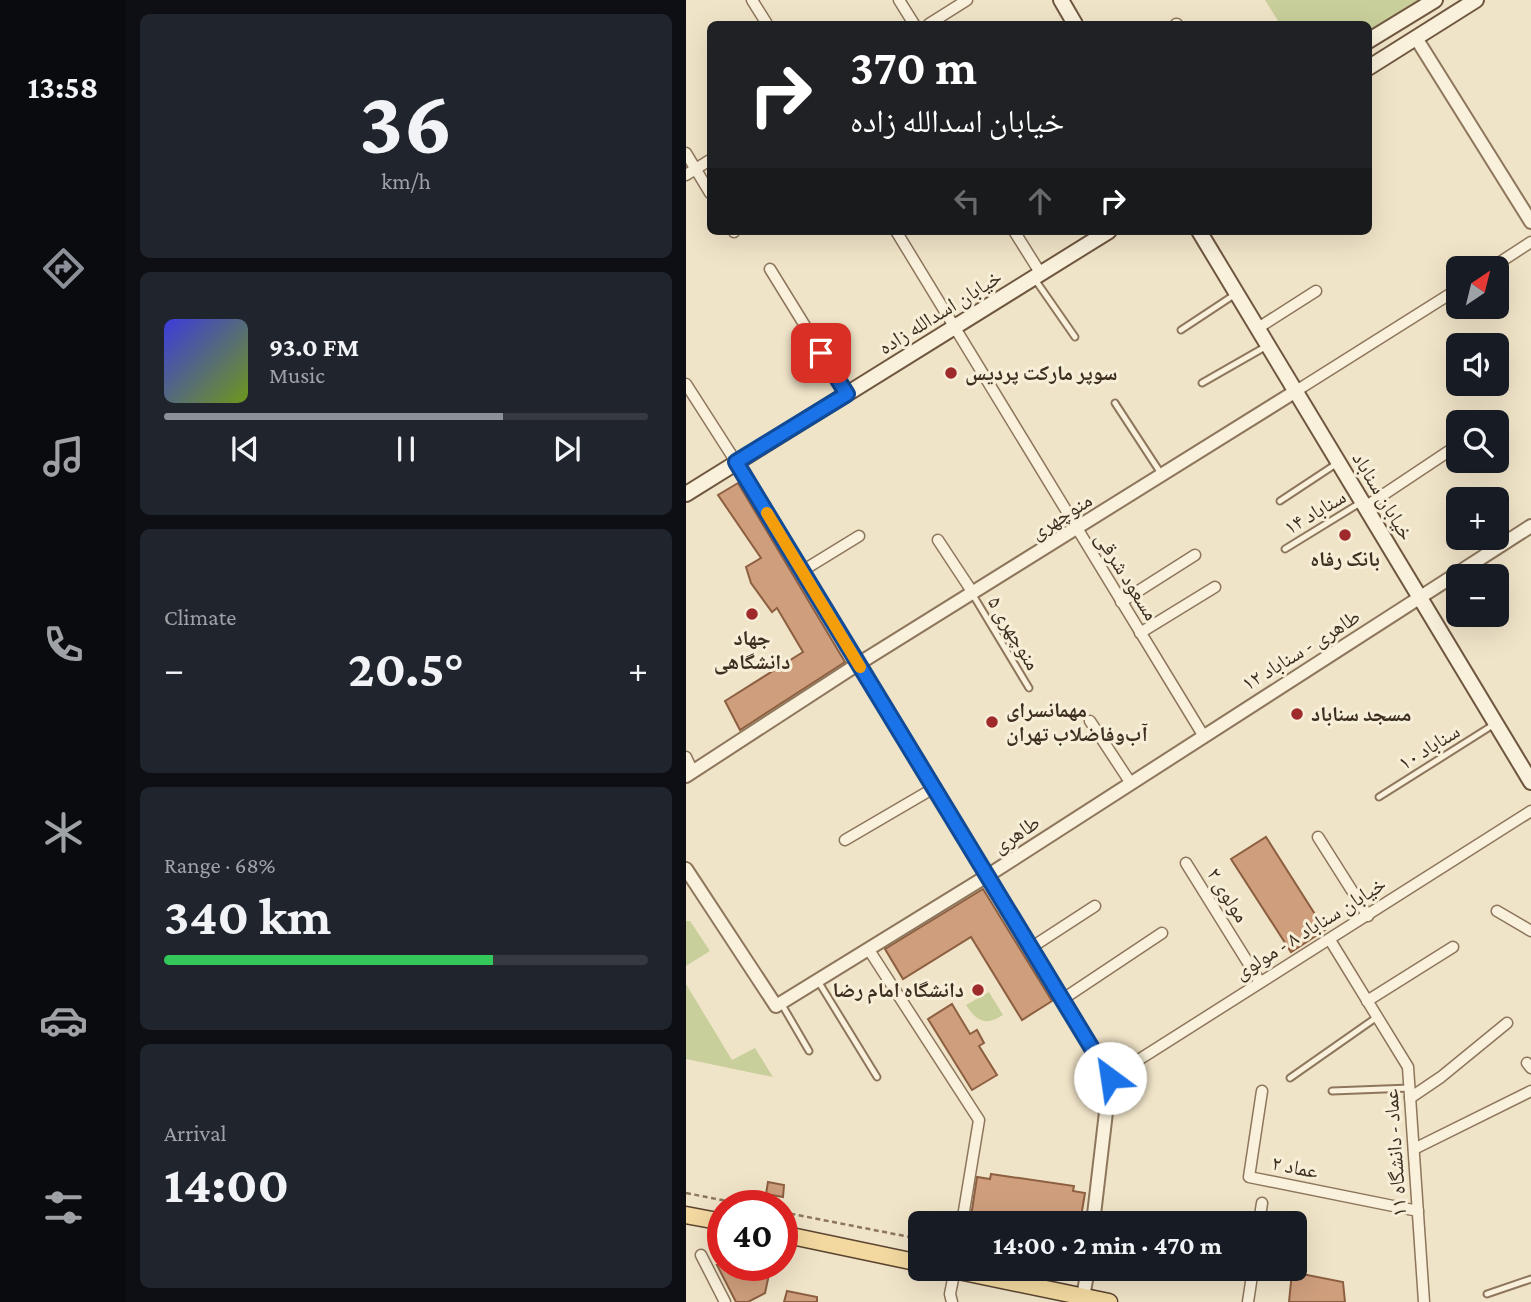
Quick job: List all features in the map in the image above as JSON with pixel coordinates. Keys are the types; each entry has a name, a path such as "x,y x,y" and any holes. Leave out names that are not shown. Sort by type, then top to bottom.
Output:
{"main road":[{"path":"1060,0 1073,21"},
{"path":"1372,39 1435,0"},
{"path":"1372,66 1476,0"},
{"name":"خیابان اسدالله زاده","path":"686,494 1104,235"},
{"name":"خیابان سناباد","path":"1201,235 1531,782"},
{"path":"686,1215 707,1219"},
{"path":"798,1237 908,1260"},
{"path":"1009,1281 1109,1302"}],"street":[{"path":"752,0 765,21"},
{"path":"899,0 912,21"},
{"path":"934,21 967,0"},
{"path":"1416,38 1531,222"},
{"path":"686,153 707,188"},
{"path":"686,174 707,162"},
{"name":"مسعود شرقی","path":"898,235 1076,530 1203,734"},
{"path":"1016,235 1037,276"},
{"path":"1509,256 1531,242"},
{"path":"770,269 847,394"},
{"path":"1258,328 1316,291"},
{"name":"منوچهری","path":"690,774 858,664 1446,297"},
{"path":"686,384 1110,1078 1094,1211"},
{"path":"1364,504 1446,453"},
{"name":"طاهری - سناباد ۱۲","path":"1203,734 1531,526"},
{"path":"802,571 859,536"},
{"path":"938,540 973,593"},
{"path":"1121,602 1195,555"},
{"path":"1140,633 1215,587"},
{"path":"1090,721 1130,782"},
{"name":"طاهری","path":"779,1004 987,876 1203,734"},
{"path":"686,757 690,774"},
{"path":"845,840 934,788"},
{"name":"خیابان سناباد ۸ - مولوی","path":"1110,1078 1531,811"},
{"path":"1318,837 1368,916"},
{"name":"مولوی ۲","path":"1186,863 1260,982"},
{"path":"686,869 779,1004"},
{"path":"1032,947 1095,906"},
{"path":"1497,911 1531,931"},
{"path":"1063,999 1162,933"},
{"name":"عماد - دانشگاه ۱۱","path":"1330,940 1408,1067 1424,1302"},
{"path":"1367,1001 1454,947"},
{"path":"869,950 979,1121 964,1211"},
{"path":"1410,1093 1441,1077 1507,1023"},
{"name":"عماد ۲","path":"1262,1091 1249,1177 1418,1211"},
{"path":"1413,1149 1531,1091"},
{"path":"1261,1211 1262,1203"},
{"path":"701,1255 725,1302"},
{"path":"952,1281 952,1302"},
{"path":"1083,1297 1086,1281"},
{"path":"1248,1302 1251,1281"}],"lane":[{"path":"1037,276 1075,337"},
{"path":"1181,330 1237,293"},
{"path":"1202,383 1268,345"},
{"path":"1115,403 1162,475"},
{"path":"1280,501 1338,462"},
{"name":"سناباد ۱۴","path":"1285,549 1364,504"},
{"name":"منوچهری ۵","path":"973,593 1029,688"},
{"name":"سناباد ۱۰","path":"1379,797 1496,723"},
{"path":"818,981 877,1077"},
{"path":"779,1004 809,1051"},
{"path":"1290,1078 1377,1017"},
{"path":"1332,1091 1410,1093"},
{"path":"1487,1294 1531,1279"}],"path":[{"path":"686,1193 707,1197"},
{"path":"798,1215 908,1237"}],"green space":[{"path":"1265,0 1428,0 1372,35 1372,21 1278,21"},
{"path":"686,921 690,921 710,951 686,966"},
{"path":"686,984 732,1060 755,1048 773,1077 686,1059"},
{"path":"989,992 1003,1015 982,1021 966,1005"}],"building":[{"path":"738,483 845,662 740,730 725,701 803,652 777,608 772,612 751,583 746,567 761,558 718,495"},
{"path":"1266,837 1325,930 1291,952 1231,859"},
{"path":"983,889 1052,1001 1022,1020 971,937 903,979 885,949"},
{"path":"952,1004 970,1034 977,1030 984,1043 979,1046 997,1075 972,1090 928,1019"},
{"path":"991,1174 1074,1186 1073,1191 1085,1193 1082,1211 972,1211 977,1177 990,1179"},
{"path":"768,1182 784,1185 784,1190 767,1190"},
{"path":"1307,1275 1343,1282 1345,1302 1289,1302 1291,1281 1307,1281"},
{"path":"725,1281 768,1281 765,1293 748,1302 736,1302"},
{"path":"787,1291 817,1297 817,1302 784,1302"}],"slow traffic":[{"path":"767,513 860,667"}],"place":[{"name":"سوپر مارکت پردیس","path":"951,373"},
{"name":"بانک رفاه","path":"1345,535"},
{"name":"جهاد دانشگاهی","path":"752,614"},
{"name":"مسجد سناباد","path":"1297,714"},
{"name":"مهمانسرای آب‌و‌فاضلاب تهران","path":"992,722"},
{"name":"دانشگاه امام رضا","path":"978,990"}],"route":[{"path":"821,353 847,394 736,462 1110,1078"}]}
